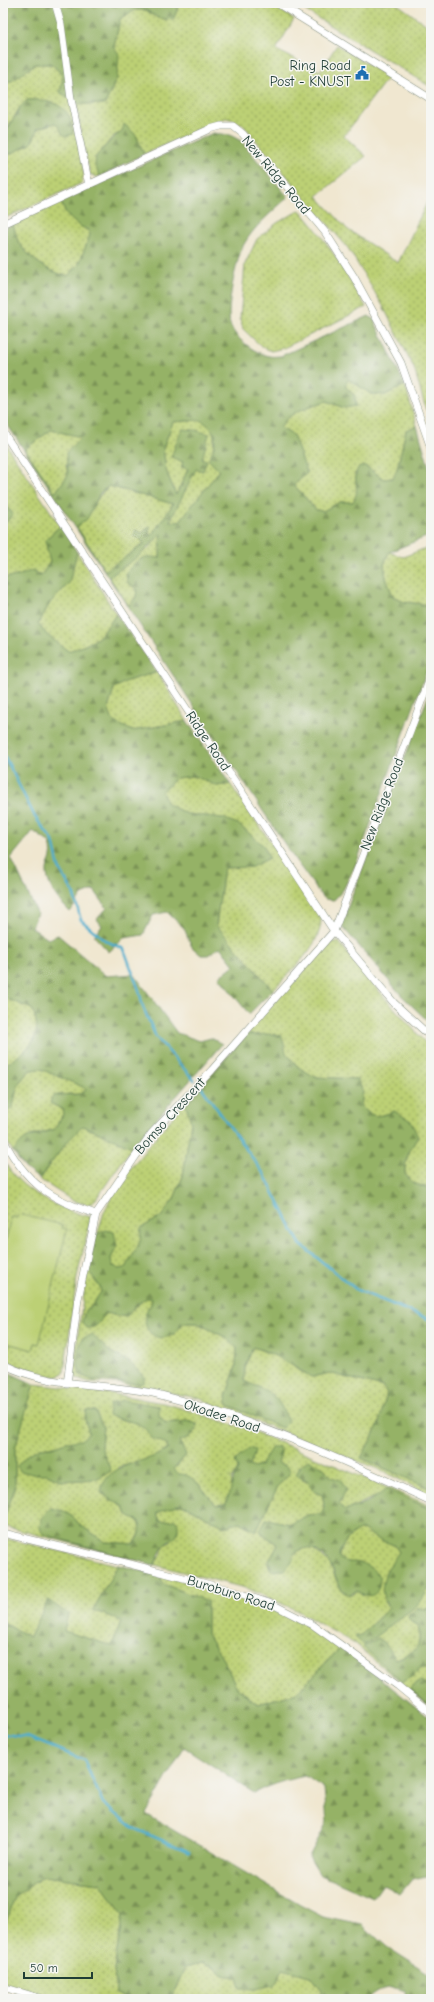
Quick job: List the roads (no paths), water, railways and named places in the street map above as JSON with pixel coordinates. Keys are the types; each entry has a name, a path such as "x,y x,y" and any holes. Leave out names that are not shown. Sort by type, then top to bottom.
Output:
{"street":[{"path":"55,3 61,24 71,99 89,185"},
{"path":"277,3 431,99"},
{"name":"New Ridge Road","path":"3,224 197,134 221,126 233,126 243,134 325,232 354,277 401,363 431,448"},
{"name":"Ridge Road","path":"3,432 334,931 394,1003 431,1037"},
{"name":"New Ridge Road","path":"334,931 431,676"},
{"name":"Bomso Crescent","path":"67,1384 78,1299 96,1214 151,1134 212,1070 334,931"},
{"path":"3,1139 14,1160 24,1173 32,1180 67,1205 96,1214"},
{"name":"Okodee Road","path":"3,1364 40,1378 67,1384 157,1394 199,1407 261,1428 335,1457 431,1501"},
{"name":"Buroburo Road","path":"3,1533 226,1589 272,1604 313,1625 398,1686 431,1713"},
{"path":"3,1988 43,1999"}],"waterway":[{"path":"3,753 35,817 53,841 59,868 73,892 81,920 106,941 124,949 139,990 143,1007 156,1037 194,1080"},
{"path":"202,1088 264,1174 300,1244 357,1290 431,1320"},
{"path":"3,1734 27,1737 84,1760 103,1803 133,1828 190,1852"}],"place":[{"name":"Ring Road Post - KNUST","path":"362,73"}]}
